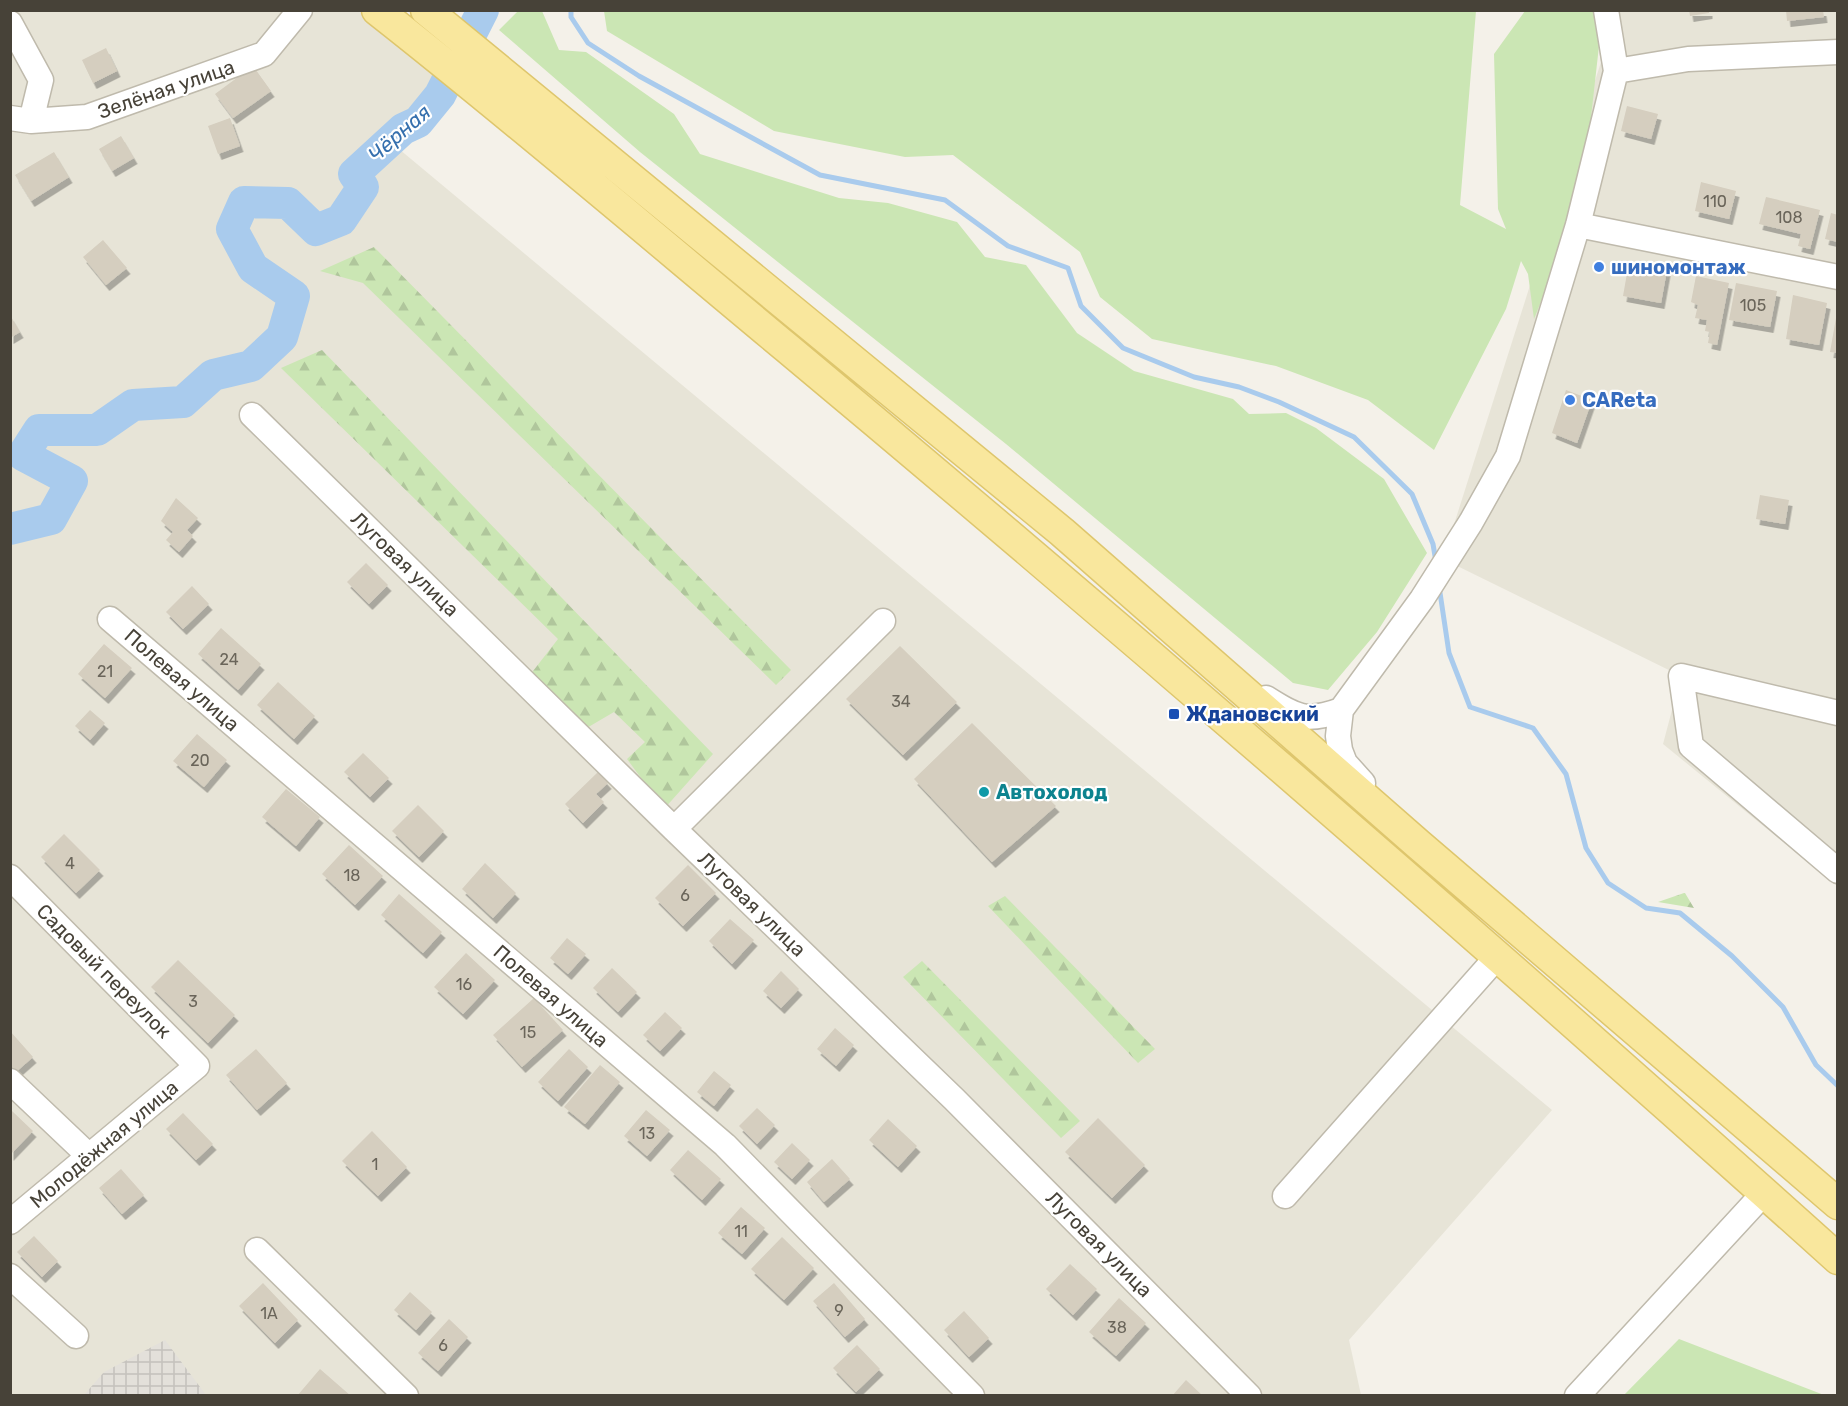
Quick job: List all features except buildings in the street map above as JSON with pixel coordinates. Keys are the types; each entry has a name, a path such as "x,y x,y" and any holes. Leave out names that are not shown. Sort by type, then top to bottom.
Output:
{"main road":[{"path":"377,10 487,98 1040,558 1497,957 1838,1259"},
{"path":"426,11 1062,532 1418,844 1838,1204"}],"street":[{"name":"Зелёная улица","path":"21,120 87,117 264,54 300,10"},
{"path":"1418,844 1345,763 1338,736 1341,710 1422,599 1471,522 1508,456 1578,225 1616,71 1606,10"},
{"path":"10,23 41,80 21,120"},
{"path":"1616,71 1688,60 1838,52"},
{"path":"1578,225 1838,277"},
{"name":"Луговая улица","path":"252,415 674,829 962,1107 1250,1395"},
{"name":"Полевая улица","path":"110,619 725,1145 972,1395"},
{"path":"674,829 883,621"},
{"path":"1210,661 1293,715 1321,718 1341,710"},
{"path":"1835,862 1691,746 1682,676 1838,713"},
{"name":"Садовый переулок","path":"10,877 197,1066"},
{"path":"1285,1196 1497,957"},
{"name":"Молодёжная улица","path":"10,1222 197,1066"},
{"path":"10,1081 89,1156"},
{"path":"1577,1395 1764,1193"},
{"path":"257,1250 406,1395"},
{"path":"10,1276 76,1336"}],"shaded area":[{"path":"10,11 358,11 402,42 461,92 399,149 1552,1110 1349,1340 1361,1395 11,1395"},
{"path":"1592,11 1837,11 1837,886 1663,744 1681,676 1443,559 1601,62"},
{"path":"165,1340 206,1395 84,1395 104,1372"}],"green space":[{"path":"518,11 542,11 559,50 586,52 674,114 700,154 839,198 888,203 957,222 985,257 1026,265 1077,333 1134,371 1233,399 1249,414 1286,413 1316,428 1384,479 1427,553 1377,632 1328,690 1293,683 1006,444 640,152 499,30"},
{"path":"604,11 1476,11 1460,205 1506,229 1498,209 1494,54 1525,11 1597,11 1600,37 1589,135 1560,254 1534,319 1528,274 1521,261 1506,309 1434,450 1368,400 1276,366 1152,339 1100,297 1080,252 953,155 905,157 774,131 607,31"},
{"path":"374,247 791,670 776,685 363,283 320,271"},
{"path":"322,350 713,754 664,809 627,759 645,742 614,712 568,739 519,689 558,639 281,368"},
{"path":"1684,893 1694,908 1658,902"},
{"path":"1005,896 1155,1049 1138,1063 988,906"},
{"path":"922,961 1080,1121 1061,1138 903,977"},
{"path":"1679,1339 1824,1395 1624,1395"}],"waterway":[{"name":"Чёрная","path":"10,529 51,519 72,481 23,455 39,430 97,430 133,405 183,402 213,375 251,366 282,337 294,296 253,268 232,229 244,202 288,203 316,230 341,220 363,187 354,174 403,129 418,122 440,95 483,10"},
{"path":"571,10 571,17 588,43 639,76 820,175 945,200 1008,246 1068,268 1081,306 1123,348 1194,377 1239,387 1279,402 1354,437 1412,494 1433,544 1436,562"},
{"path":"1439,586 1449,653 1470,707 1533,728 1566,774 1586,848 1608,883 1646,908 1680,913 1732,956 1783,1007 1816,1065 1838,1086"}],"place":[{"name":"шиномонтаж","path":"1599,267"},
{"name":"CAReta","path":"1570,400"},
{"name":"Ждановский","path":"1174,714"},
{"name":"Автохолод","path":"984,792"}]}
